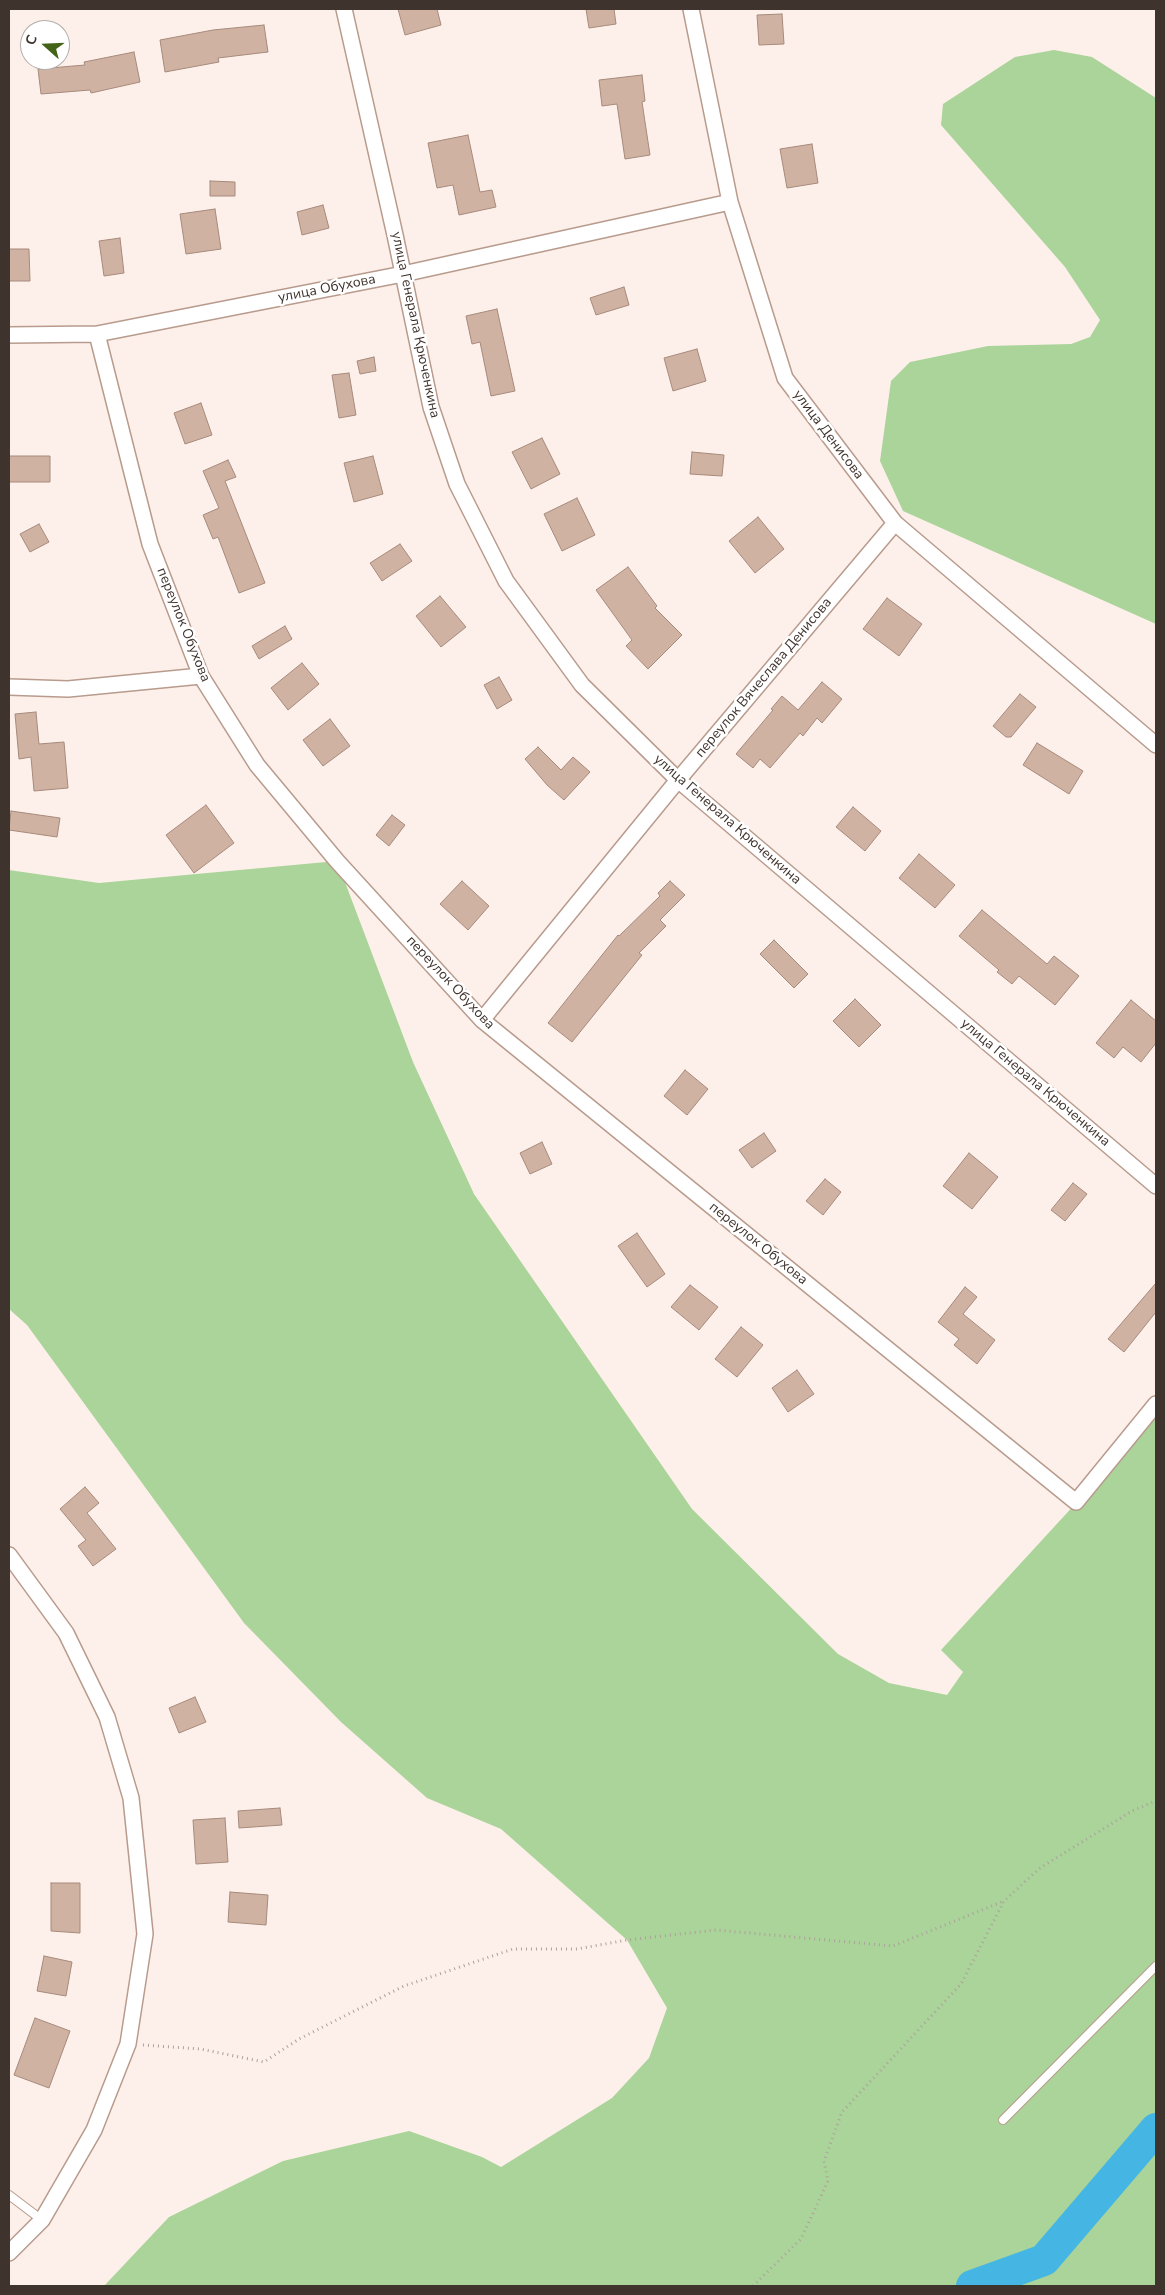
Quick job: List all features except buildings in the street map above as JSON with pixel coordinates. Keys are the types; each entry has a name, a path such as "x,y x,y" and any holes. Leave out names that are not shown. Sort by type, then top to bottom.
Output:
{"street":[{"name":"улица Генерала Крюченкина","path":"344,9 434,415 457,484 506,581 582,685 678,780 1156,1186"},
{"name":"улица Денисова","path":"691,9 730,202 785,378 895,523 1156,745"},
{"name":"улица Обухова","path":"9,335 97,334 404,274 730,202"},
{"name":"переулок Обухова","path":"97,334 150,544 201,676 257,765 337,861 482,1020 1076,1502 1156,1404"},
{"name":"переулок Вячеслава Денисова","path":"482,1020 678,780 895,523"},
{"path":"9,686 68,688 201,676"},
{"path":"9,1555 66,1633 107,1718 131,1798 146,1934 128,2044 94,2130 42,2220 9,2253"}],"lane":[{"path":"1003,2120 1156,1966"},
{"path":"9,2194 42,2220"}],"path":[{"path":"753,2286 800,2239 828,2181 824,2162 842,2112 961,1984 1004,1901 1040,1868 1132,1811 1156,1801"},
{"path":"128,2044 200,2049 264,2062 299,2039 404,1986 513,1949 577,1949 627,1940 716,1930 893,1946 1004,1901"}],"green space":[{"path":"1054,50 1092,57 1156,98 1156,624 903,511 880,461 891,381 910,362 988,346 1071,344 1090,337 1100,320 1065,267 941,125 943,104 1015,57"},
{"path":"337,861 413,1062 474,1194 692,1509 838,1654 889,1683 947,1695 963,1672 941,1650 1156,1416 1156,2286 104,2286 169,2217 283,2161 409,2131 482,2157 501,2167 612,2098 649,2058 667,2008 627,1940 501,1829 427,1798 341,1722 244,1623 27,1325 9,1309 9,870 99,883"}],"waterway":[{"path":"972,2286 1044,2260 1156,2129"}]}
